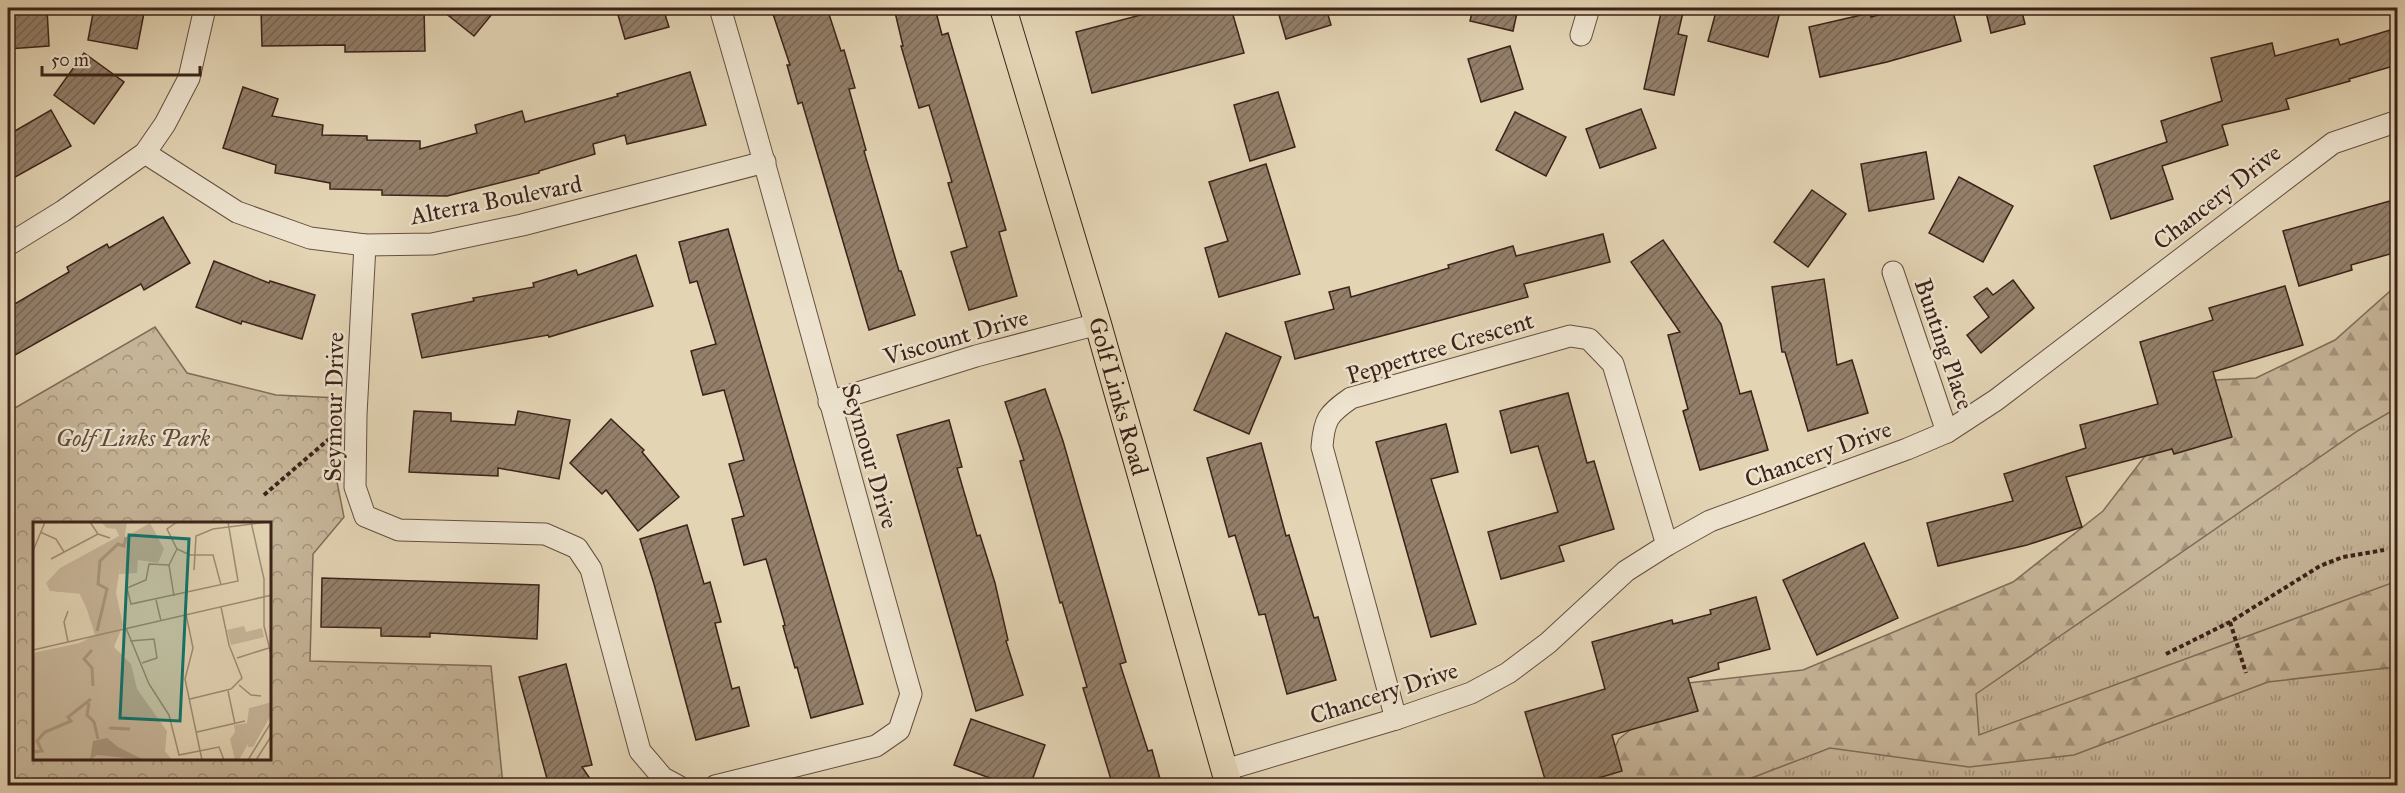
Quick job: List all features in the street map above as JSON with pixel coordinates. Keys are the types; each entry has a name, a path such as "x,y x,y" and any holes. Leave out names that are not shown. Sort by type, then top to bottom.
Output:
{"main road":[{"name":"Golf Links Road","path":"1003,8 1098,324 1227,778"}],"street":[{"path":"8,245 145,153 165,124 189,78 205,8"},
{"name":"Seymour Drive","path":"715,786 876,746 899,730 911,694 765,162 720,8"},
{"path":"1581,35 1590,8"},
{"name":"Chancery Drive","path":"1227,778 1471,693 1508,673 1548,643 1626,571 1666,545 1710,521 1947,432 1996,400 2333,143 2397,122"},
{"name":"Alterra Boulevard","path":"145,153 237,212 310,238 365,245 444,242 522,225 765,162"},
{"name":"Seymour Drive","path":"365,245 356,415 355,487 365,516 399,530 545,534 577,548 591,569 640,751 663,778 678,786"},
{"name":"Bunting Place","path":"1893,272 1947,432"},
{"name":"Viscount Drive","path":"829,402 976,356 1098,324"},
{"name":"Peppertree Crescent","path":"1396,719 1322,447 1323,426 1331,411 1351,398 1570,336 1589,339 1613,364 1666,545"}],"path":[{"path":"264,495 356,415"},
{"path":"2166,654 2230,622 2320,566 2343,557 2384,550"},
{"path":"2230,622 2246,672"}],"green space":[{"path":"2397,285 2397,408 2359,430 1976,694 1979,735 2397,581 2397,671 2395,667 2268,682 2074,755 1969,767 1830,748 1749,779 1742,785 1596,786 1619,739 1688,683 1803,670 2013,582 2103,511 2178,413 2215,380 2256,378 2335,340"},
{"name":"Golf Links Park","path":"155,327 187,373 276,395 339,398 334,467 344,517 313,554 310,661 491,666 503,785 8,785 8,412"},
{"path":"2397,338 2397,785 1632,786 2104,555"}],"building":[{"path":"8,8 47,8 49,46 8,49"},
{"path":"94,8 145,8 137,49 88,40"},
{"path":"261,8 424,8 425,51 345,52 345,45 262,46"},
{"path":"439,8 497,8 474,36"},
{"path":"616,8 663,8 669,27 625,39"},
{"path":"771,8 827,8 841,51 844,50 855,88 849,89 866,150 864,151 899,271 901,271 915,315 869,330 802,102 798,104 787,65 790,65"},
{"path":"894,8 935,8 942,35 948,33 1006,230 999,232 1017,296 969,310 951,252 967,247 948,183 952,182 929,105 919,108 901,46 903,46"},
{"path":"1167,8 1231,8 1244,53 1092,93 1076,32"},
{"path":"1277,8 1326,8 1331,25 1286,39"},
{"path":"1473,8 1518,8 1513,31 1470,21"},
{"path":"1662,8 1684,8 1678,34 1687,36 1674,95 1644,89"},
{"path":"1717,8 1781,8 1768,57 1708,41"},
{"path":"1903,8 1952,8 1961,41 1887,62 1820,77 1809,27 1870,13 1871,17"},
{"path":"1985,8 2021,8 2025,24 1991,33"},
{"path":"2397,28 2397,65 2286,99 2289,109 2222,125 2228,145 2162,166 2173,199 2111,219 2094,166 2167,142 2161,121 2222,101 2211,58 2272,43 2275,56 2338,39 2340,45"},
{"path":"1510,46 1523,89 1481,102 1468,59"},
{"path":"84,53 124,82 94,124 54,95"},
{"path":"690,72 706,125 627,144 625,135 593,144 595,154 539,171 539,173 447,196 382,195 382,190 330,189 330,183 275,173 276,165 223,148 243,87 278,99 272,116 323,125 322,135 367,136 367,140 420,141 420,149 477,133 475,125 522,111 525,122 618,96 617,94"},
{"path":"1278,92 1295,147 1250,161 1234,105"},
{"path":"1641,109 1656,148 1600,168 1586,129"},
{"path":"51,110 71,146 8,181 8,135"},
{"path":"1515,112 1566,137 1546,176 1496,150"},
{"path":"1926,152 1934,199 1869,211 1861,164"},
{"path":"1266,164 1300,274 1219,297 1205,248 1228,241 1209,182"},
{"path":"1959,177 2013,206 1983,262 1929,233"},
{"path":"1812,190 1846,214 1808,267 1774,242"},
{"path":"2397,199 2397,252 2351,265 2352,270 2299,286 2283,231"},
{"path":"163,217 190,263 144,290 141,284 8,359 8,308 69,272 67,267 107,244 109,248"},
{"path":"728,229 863,704 811,718 783,626 785,625 766,559 744,565 732,519 744,516 729,464 744,460 724,390 703,395 691,351 716,344 697,281 690,283 679,242"},
{"path":"1603,234 1610,262 1524,284 1528,297 1295,359 1285,322 1334,309 1329,292 1349,287 1351,297 1513,246 1516,256"},
{"path":"1663,240 1721,324 1740,394 1751,391 1768,450 1700,470 1683,411 1688,409 1668,335 1680,332 1631,262"},
{"path":"636,255 653,306 549,337 548,335 422,358 412,314 474,301 473,298 534,287 533,283 576,270 578,275"},
{"path":"214,261 269,283 270,281 315,295 302,339 242,321 241,324 196,307"},
{"path":"1824,279 1837,365 1852,360 1868,413 1808,431 1785,352 1782,352 1772,287"},
{"path":"2013,280 2034,308 1981,353 1967,335 1989,317 1974,297 1987,288 1993,295"},
{"path":"2285,286 2303,345 2213,372 2232,437 2174,454 2172,449 2066,477 2082,527 2027,545 1938,566 1927,523 2013,501 2004,474 2086,448 2080,425 2158,404 2140,342 2213,320 2209,308"},
{"path":"1226,333 1281,357 1249,434 1194,410"},
{"path":"1045,389 1063,441 1126,662 1120,664 1148,751 1152,750 1162,786 1113,786 1083,688 1087,687 1062,602 1060,603 1020,461 1024,460 1005,402"},
{"path":"1568,393 1587,463 1594,461 1614,529 1559,546 1564,561 1501,579 1488,532 1558,512 1538,446 1511,453 1500,411"},
{"path":"414,411 451,413 451,421 515,425 518,411 570,420 559,479 498,468 498,476 409,472"},
{"path":"611,419 644,450 642,452 679,497 638,531 606,490 602,494 570,463"},
{"path":"949,420 962,467 957,468 977,536 980,535 995,583 1008,640 1006,641 1023,695 976,711 897,435"},
{"path":"1446,424 1458,472 1431,479 1476,624 1431,637 1376,442"},
{"path":"1261,443 1286,536 1289,535 1314,618 1318,617 1336,680 1287,694 1265,614 1259,615 1235,535 1229,537 1207,458"},
{"path":"687,525 704,584 710,582 721,622 715,623 732,689 739,687 749,726 696,740 640,539"},
{"path":"1864,543 1898,618 1817,655 1783,580"},
{"path":"322,578 539,585 537,639 430,633 430,637 381,636 381,628 321,627"},
{"path":"1756,597 1770,649 1718,663 1719,669 1688,678 1698,711 1612,735 1622,771 1571,786 1547,786 1525,712 1605,689 1592,642 1672,620 1673,624 1711,614 1710,610"},
{"path":"566,664 592,765 582,767 595,786 549,786 519,677"},
{"path":"971,719 1045,745 1030,786 1012,786 954,765"}]}
